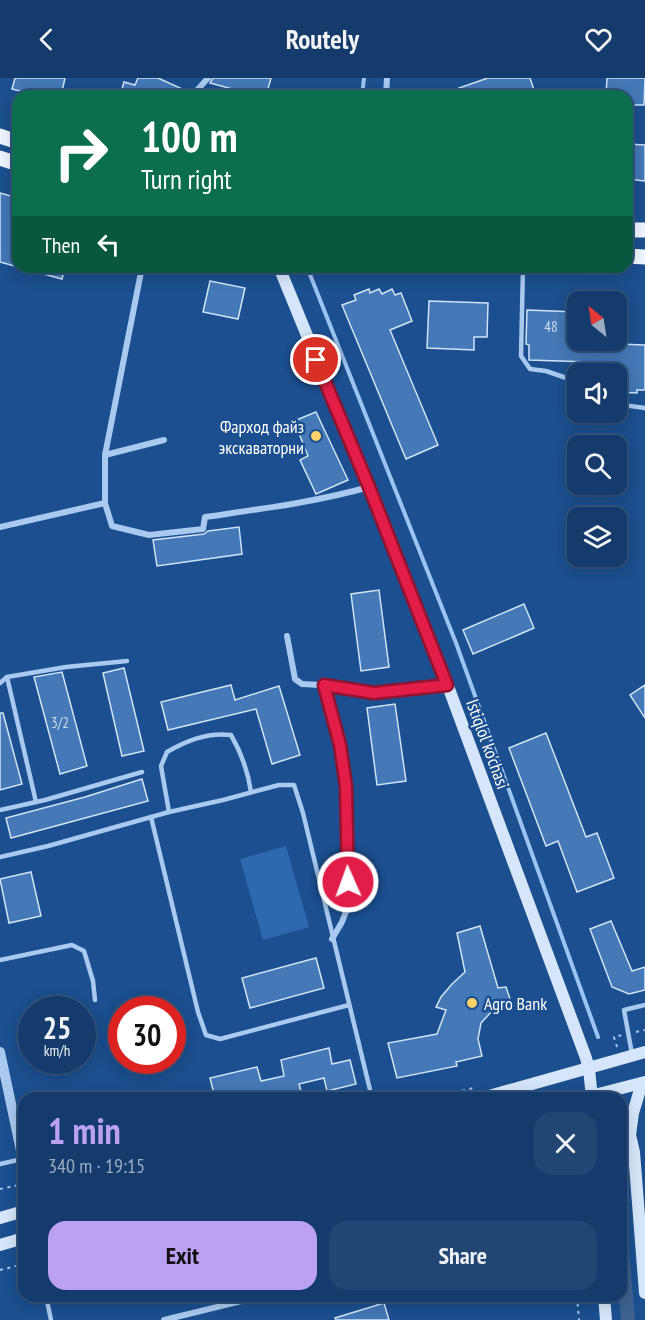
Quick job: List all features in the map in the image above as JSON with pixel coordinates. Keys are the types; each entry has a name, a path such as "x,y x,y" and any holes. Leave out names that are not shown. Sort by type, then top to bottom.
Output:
{"main road":[{"name":"Istiqlol ko'chasi","path":"281,273 447,685 589,1069"},
{"path":"504,1092 639,1054"},
{"path":"589,1069 606,1092"},
{"path":"589,1069 589,1092"},
{"path":"617,1092 643,1083"},
{"path":"630,1135 633,1113 643,1083"},
{"path":"627,1130 634,1152 641,1195 645,1293"},
{"path":"0,1218 18,1213"},
{"path":"0,1245 18,1240"},
{"path":"604,1302 606,1320"}],"street":[{"path":"197,90 208,78"},
{"path":"141,273 105,455 105,503 112,526 149,535 203,529 205,518 312,500 369,487"},
{"path":"105,455 164,440"},
{"path":"0,526 105,503"},
{"path":"287,636 295,679 302,684 374,693 447,685"},
{"path":"324,685 340,745 346,786 349,904 332,939"},
{"path":"0,1052 18,1138"},
{"path":"164,1320 238,1302"}],"lane":[{"path":"523,273 521,356 530,369 546,371 567,378"},
{"path":"627,406 645,408"},
{"path":"0,683 7,677 66,667 127,661"},
{"path":"7,677 36,802"},
{"path":"169,812 161,766 167,752 193,739 218,734 231,735 248,772 251,792"},
{"path":"0,810 142,772"},
{"path":"0,857 279,785 294,785 303,813 371,1092"},
{"path":"151,817 198,1012 206,1035 220,1039 349,1005"},
{"path":"0,960 72,945 84,951 93,981 95,996"},
{"path":"639,1054 624,1010 645,1005"},
{"path":"0,1164 18,1162"},
{"path":"47,1302 51,1320"}],"path":[{"path":"0,1190 18,1186"},
{"path":"0,1270 18,1266"},
{"path":"578,1302 579,1320"}],"shaded area":[{"path":"286,846 309,927 263,940 240,859"}],"building":[{"path":"15,78 65,78 62,90 12,89"},
{"path":"138,78 158,78 185,90 122,90 124,82 135,85"},
{"path":"213,78 271,78 268,90 236,90 210,83"},
{"path":"488,78 530,78 534,90 460,90 459,88"},
{"path":"607,78 645,78 644,105 633,105 633,90 606,90"},
{"path":"633,144 645,145 645,181 633,180"},
{"path":"0,193 12,196 12,265 0,262"},
{"path":"40,273 64,273 62,279"},
{"path":"210,281 245,288 238,319 203,312"},
{"path":"369,289 370,293 379,289 382,294 392,289 395,295 401,293 412,321 390,330 438,445 406,459 342,305 356,300 354,295"},
{"path":"429,301 488,303 487,337 474,337 474,350 427,348"},
{"path":"527,310 567,312 567,351 627,351 627,344 645,345 645,390 637,390 637,393 627,393 627,363 529,360 529,345 526,344"},
{"path":"316,412 348,480 316,494 300,460 308,456 294,421"},
{"path":"239,527 242,554 157,566 153,540"},
{"path":"379,590 389,667 361,671 351,594"},
{"path":"524,604 534,628 473,654 463,630"},
{"path":"124,668 144,751 122,756 103,673"},
{"path":"62,672 87,766 60,774 34,677"},
{"path":"231,685 235,700 279,686 300,755 272,764 256,709 168,730 161,702"},
{"path":"645,685 645,718 630,695"},
{"path":"395,704 406,781 377,785 367,708"},
{"path":"0,713 3,713 22,784 0,790"},
{"path":"546,733 586,837 597,833 614,878 577,892 558,841 546,846 509,748"},
{"path":"142,779 148,801 11,838 6,818"},
{"path":"31,872 41,916 9,923 0,879"},
{"path":"611,921 632,971 645,967 645,990 629,994 612,987 590,929"},
{"name":"Agro Bank","path":"480,926 498,988 506,987 511,1002 492,1011 481,1023 478,1039 482,1056 456,1062 457,1066 397,1078 388,1043 437,1034 446,1010 436,1007 441,997 465,972 457,933"},
{"path":"316,958 324,988 250,1008 242,978"},
{"path":"329,1048 332,1064 350,1060 356,1084 327,1091 324,1078 299,1084 301,1092 214,1092 210,1078 257,1067 261,1081 284,1076 281,1060"},
{"path":"384,1303 389,1320 336,1320 335,1318"}],"waterway":[{"path":"363,90 364,78"},
{"path":"309,273 456,643 598,1037"},
{"path":"626,1302 628,1320"}],"place":[{"name":"Фарход файз экскаваторни","path":"316,436"},
{"name":"Agro Bank","path":"472,1003"}],"route":[{"path":"316,360 447,685 374,693 324,685 340,745 346,786 348,882"}]}
